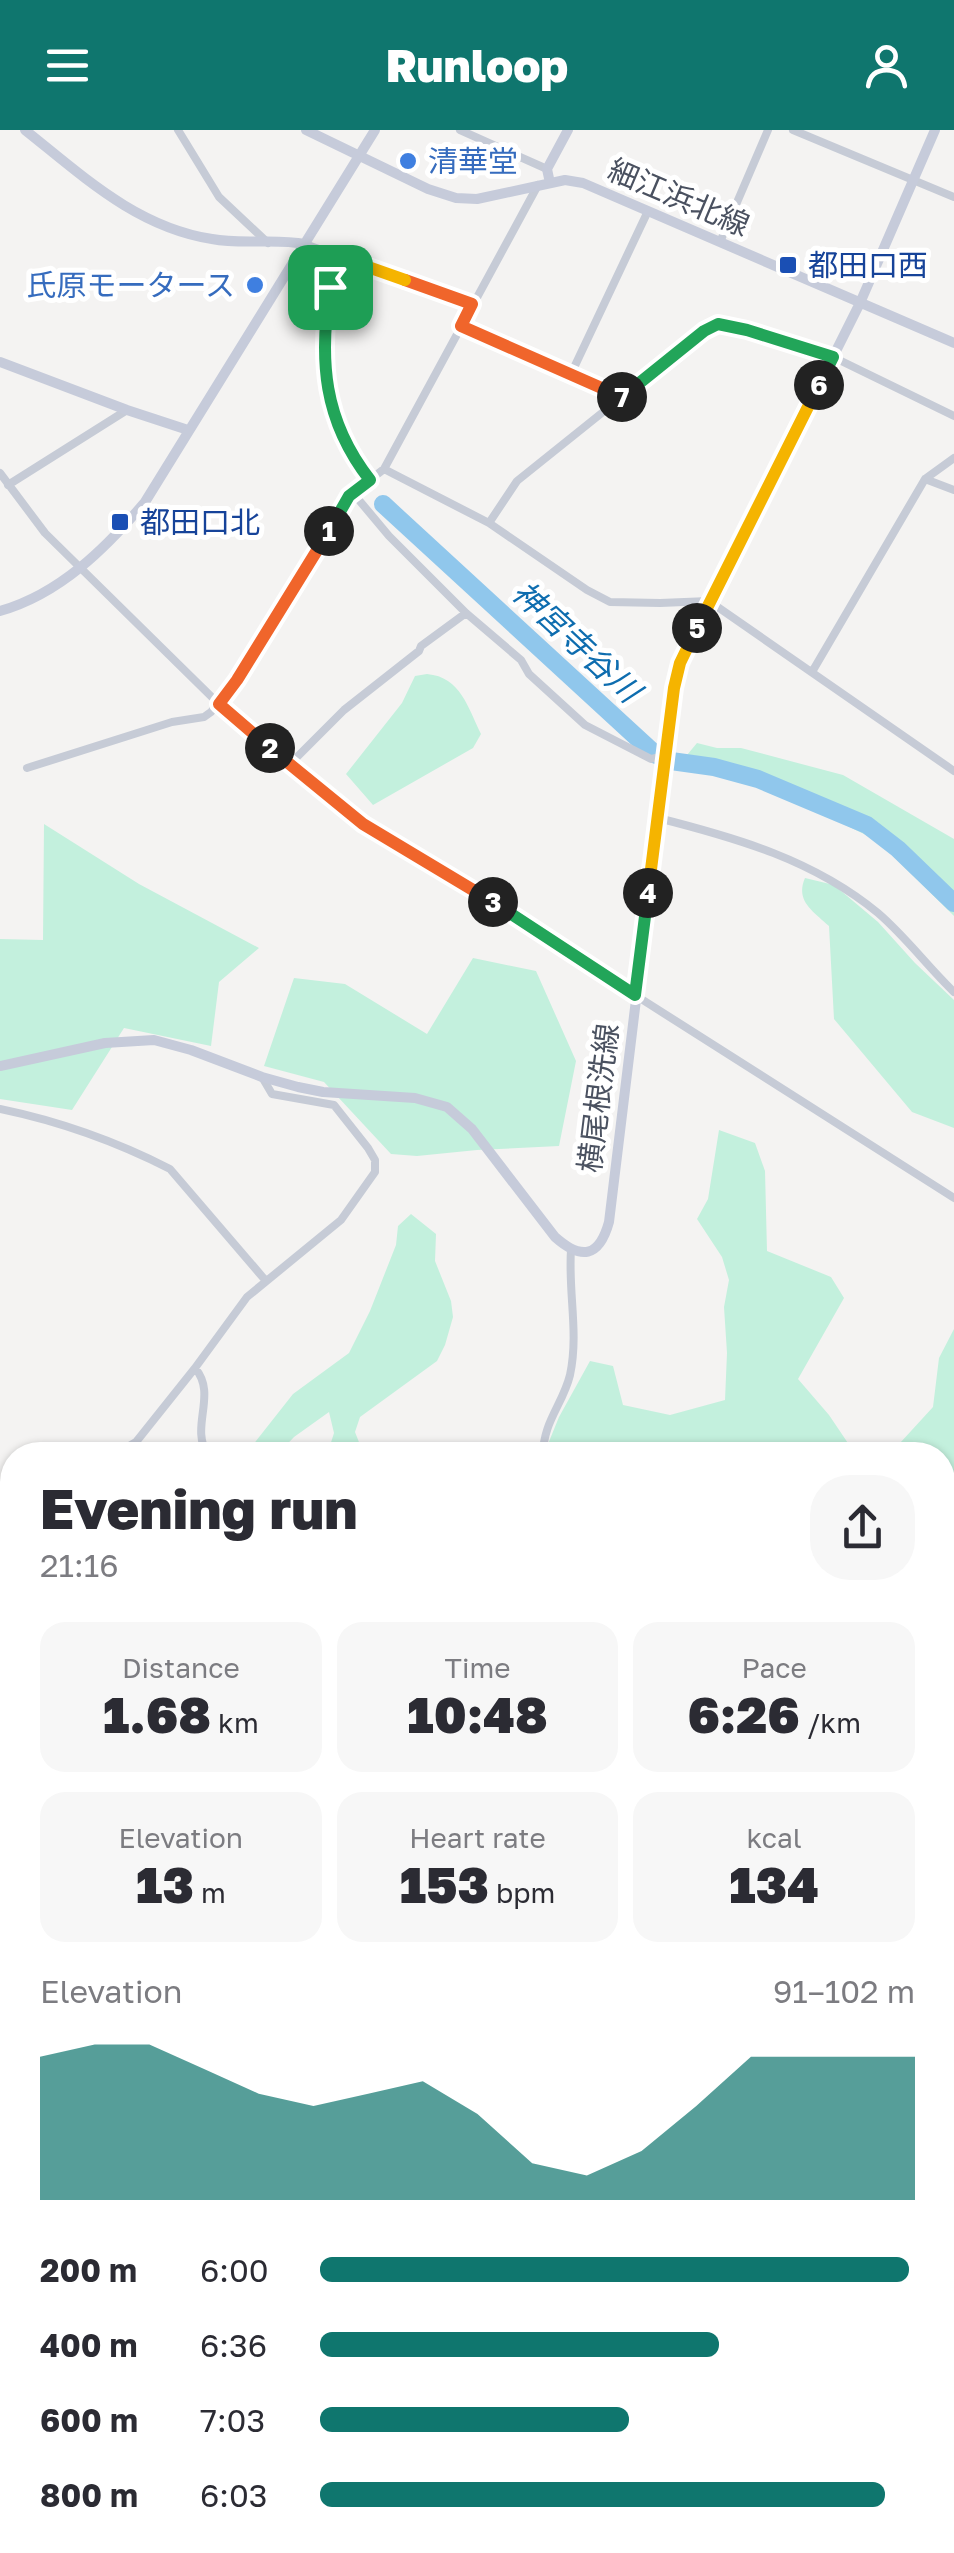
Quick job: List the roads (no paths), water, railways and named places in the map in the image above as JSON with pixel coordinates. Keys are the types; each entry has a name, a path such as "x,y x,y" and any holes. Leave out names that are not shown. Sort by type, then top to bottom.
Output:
{"main road":[{"path":"25,130 136,214 156,224 212,240 305,244"},
{"name":"細江浜北線","path":"306,130 428,190 456,198 477,200 565,180 583,183 860,303"},
{"path":"0,611 44,591 80,568 110,543 145,502 375,130"},
{"path":"544,184 547,169 568,130"},
{"name":"横尾根洗線","path":"571,1250 594,1249 604,1239 608,1222 680,663 860,303 935,130"},
{"path":"860,303 954,343"},
{"path":"0,362 188,430"},
{"path":"0,1066 106,1043 154,1040 323,1092 415,1098 447,1107 472,1129 555,1236 571,1250"}],"street":[{"path":"178,130 219,196 268,243"},
{"path":"460,130 547,169"},
{"path":"720,242 768,130"},
{"path":"793,130 954,197"},
{"path":"26,768 172,722 204,717 219,704 349,496 384,469 472,304 544,184"},
{"path":"571,374 648,212"},
{"path":"305,244 472,304"},
{"path":"337,256 325,322 328,390 338,427 352,456 370,480"},
{"path":"489,523 517,481 704,331 718,324 833,357 954,416"},
{"path":"461,326 622,397"},
{"path":"8,485 127,410"},
{"path":"812,672 925,480 954,458"},
{"path":"384,469 489,523 586,590 610,602 709,601 954,771"},
{"path":"0,473 44,532 219,704 363,824 518,917 954,1198"},
{"path":"925,480 954,490"},
{"path":"353,493 389,536 585,725 651,759 666,755"},
{"path":"290,764 344,710 466,613"},
{"path":"658,818 729,836 824,875 881,916 954,992"},
{"path":"136,1442 248,1297 341,1220 375,1172 375,1160 334,1105 272,1094 262,1076"},
{"path":"0,1109 60,1125 170,1168 266,1281"},
{"path":"543,1442 569,1379 572,1362 571,1250"},
{"path":"195,1368 204,1384 206,1400 202,1442"}],"waterway":[{"name":"神宮寺谷川","path":"383,504 656,755 758,779 867,825 954,903"}],"place":[{"name":"清華堂","path":"408,161"},
{"name":"都田口西","path":"788,265"},
{"name":"氏原モータース","path":"255,285"},
{"name":"都田口北","path":"120,522"}]}
